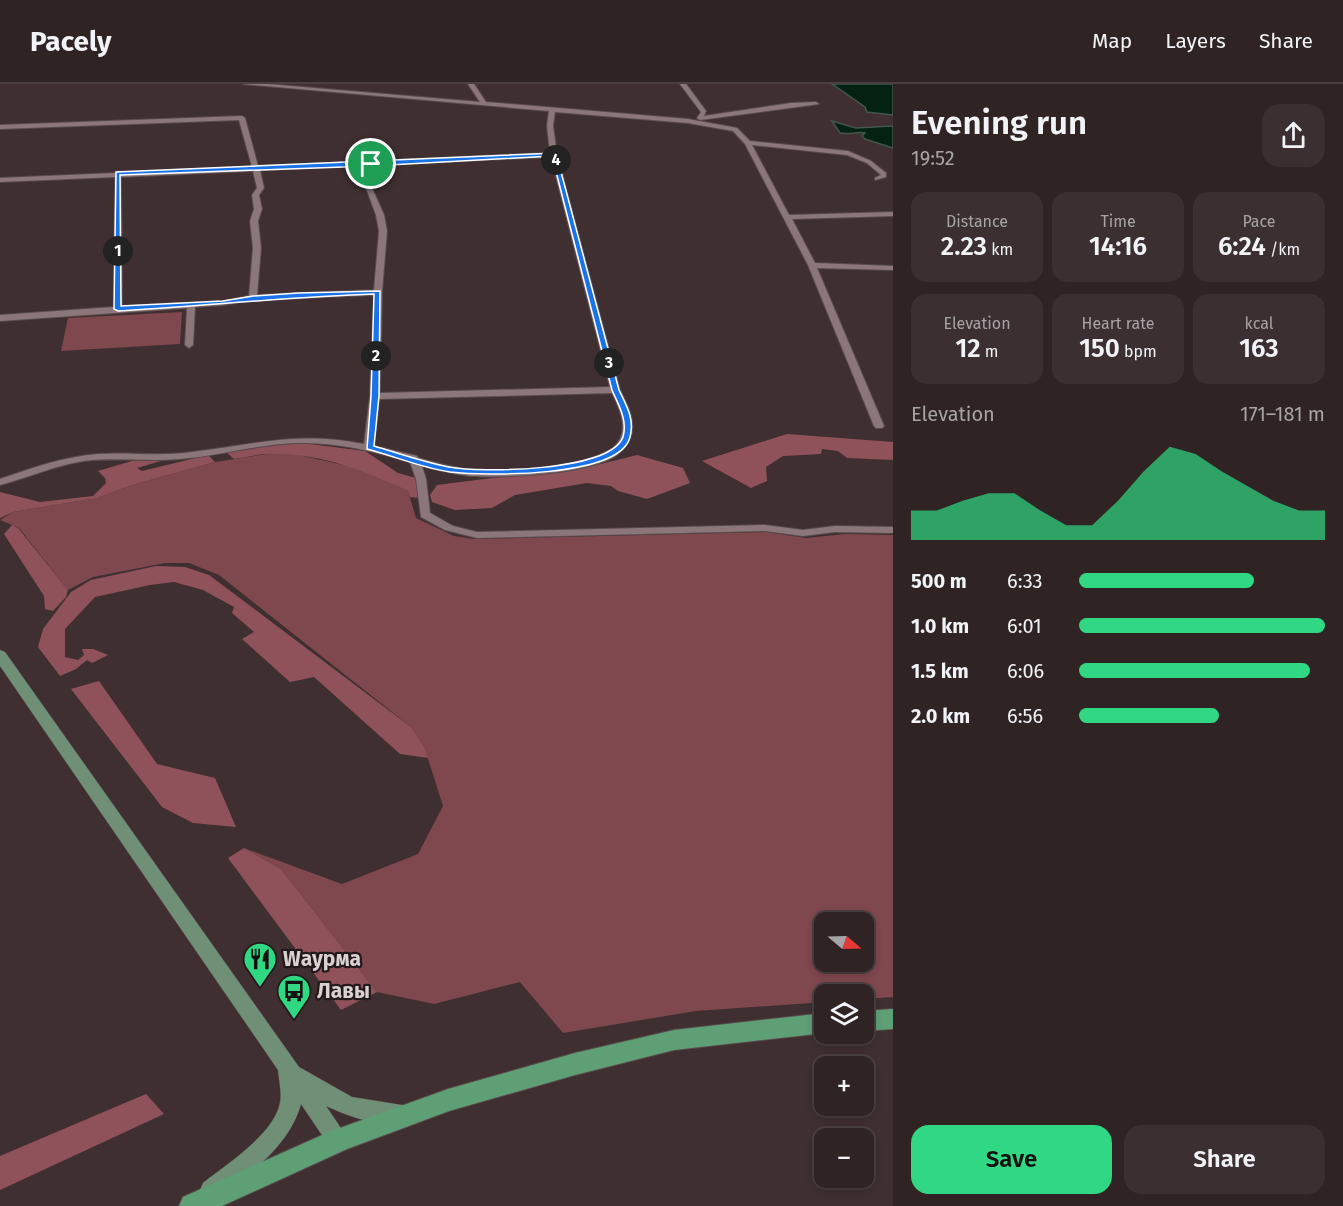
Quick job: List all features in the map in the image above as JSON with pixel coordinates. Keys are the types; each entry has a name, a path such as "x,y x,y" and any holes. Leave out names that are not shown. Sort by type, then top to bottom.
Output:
{"highway":[{"path":"874,1020 893,1019"},
{"path":"193,1206 338,1140 412,1112 575,1064 674,1040 814,1024"}],"main road":[{"path":"0,655 338,1140"},
{"path":"288,1070 354,1110 385,1114 412,1112"},
{"path":"193,1206 257,1151 281,1127 291,1103 288,1070"}],"street":[{"path":"246,84 688,121 735,129 748,143 812,265 879,426"},
{"path":"471,84 485,105"},
{"path":"683,84 704,112 700,118"},
{"path":"688,121 791,105 816,104"},
{"path":"0,482 44,467 96,457 190,456 224,448 290,441 342,442 413,458 448,469 516,472 572,466 612,454 626,439 628,416 615,390 555,154 550,126 552,110"},
{"path":"1,129 242,118 261,188 255,195 258,209 254,221 257,248 253,298"},
{"path":"748,143 848,153 869,162 884,174 877,179"},
{"path":"0,180 555,154"},
{"path":"369,447 375,396 378,292 383,231 380,215 369,188 371,164"},
{"path":"118,173 118,309"},
{"path":"788,217 893,214"},
{"path":"812,265 893,268"},
{"path":"0,318 223,303 253,298 378,292"},
{"path":"189,345 191,305"},
{"path":"375,396 615,390"},
{"path":"413,458 422,473 422,499 425,515 449,528 477,535 765,528 803,534 835,529 893,530"}],"shaded area":[{"path":"832,84 893,84 893,115 867,112 865,107"},
{"path":"832,121 856,128 893,126 893,148 865,139 862,136 865,133 840,133"},
{"path":"182,312 180,344 61,351 68,318"},
{"path":"787,434 893,442 893,460 847,458 838,451 822,449 821,454 783,456 766,467 767,481 751,488 702,461"},
{"path":"302,443 365,451 398,473 416,478 419,498 410,497 408,491 376,477 327,460 270,454 234,459 226,452 265,445"},
{"path":"273,453 299,455 357,468 408,491 416,518 454,536 474,539 767,532 806,538 845,534 893,535 893,997 874,998 874,984 814,984 814,1003 696,1011 563,1033 520,982 434,1004 377,992 281,869 244,848 342,884 418,854 443,806 424,746 411,727 219,575 189,563 165,563 93,577 68,590 19,528 0,520 13,512 97,498 132,485 215,462"},
{"path":"208,455 215,462 132,485 97,498 13,512 0,518 0,492 40,502 93,496 106,483 105,478 98,471 142,458 162,458 161,461 137,468 142,471"},
{"path":"637,455 683,468 690,483 647,499 618,491 611,486 587,483 515,495 492,508 455,510 432,502 430,495 437,485 601,464"},
{"path":"12,525 18,528 68,590 66,597 53,611 45,609 44,596 4,534"},
{"path":"156,566 185,567 209,575 411,727 424,746 428,758 400,754 314,677 290,682 242,639 254,632 232,613 234,607 203,590 174,582 95,597 65,629 65,657 78,660 84,655 82,649 93,649 108,655 92,663 87,660 76,669 60,676 38,647 43,629 71,592 91,580"},
{"path":"99,681 157,764 215,778 236,827 193,823 162,807 71,689"},
{"path":"244,848 281,869 377,992 341,1010 228,858"},
{"path":"146,1094 164,1114 0,1190 0,1156"}],"place":[{"name":"Wаурма","path":"260,988"},
{"name":"Лавы","path":"294,1020"}],"route":[{"path":"555,154 615,390 628,416 626,439 612,454 572,466 516,472 480,472 448,469 369,447 375,396 378,292 298,295 223,303 118,309 118,173 371,164 555,154"}]}
